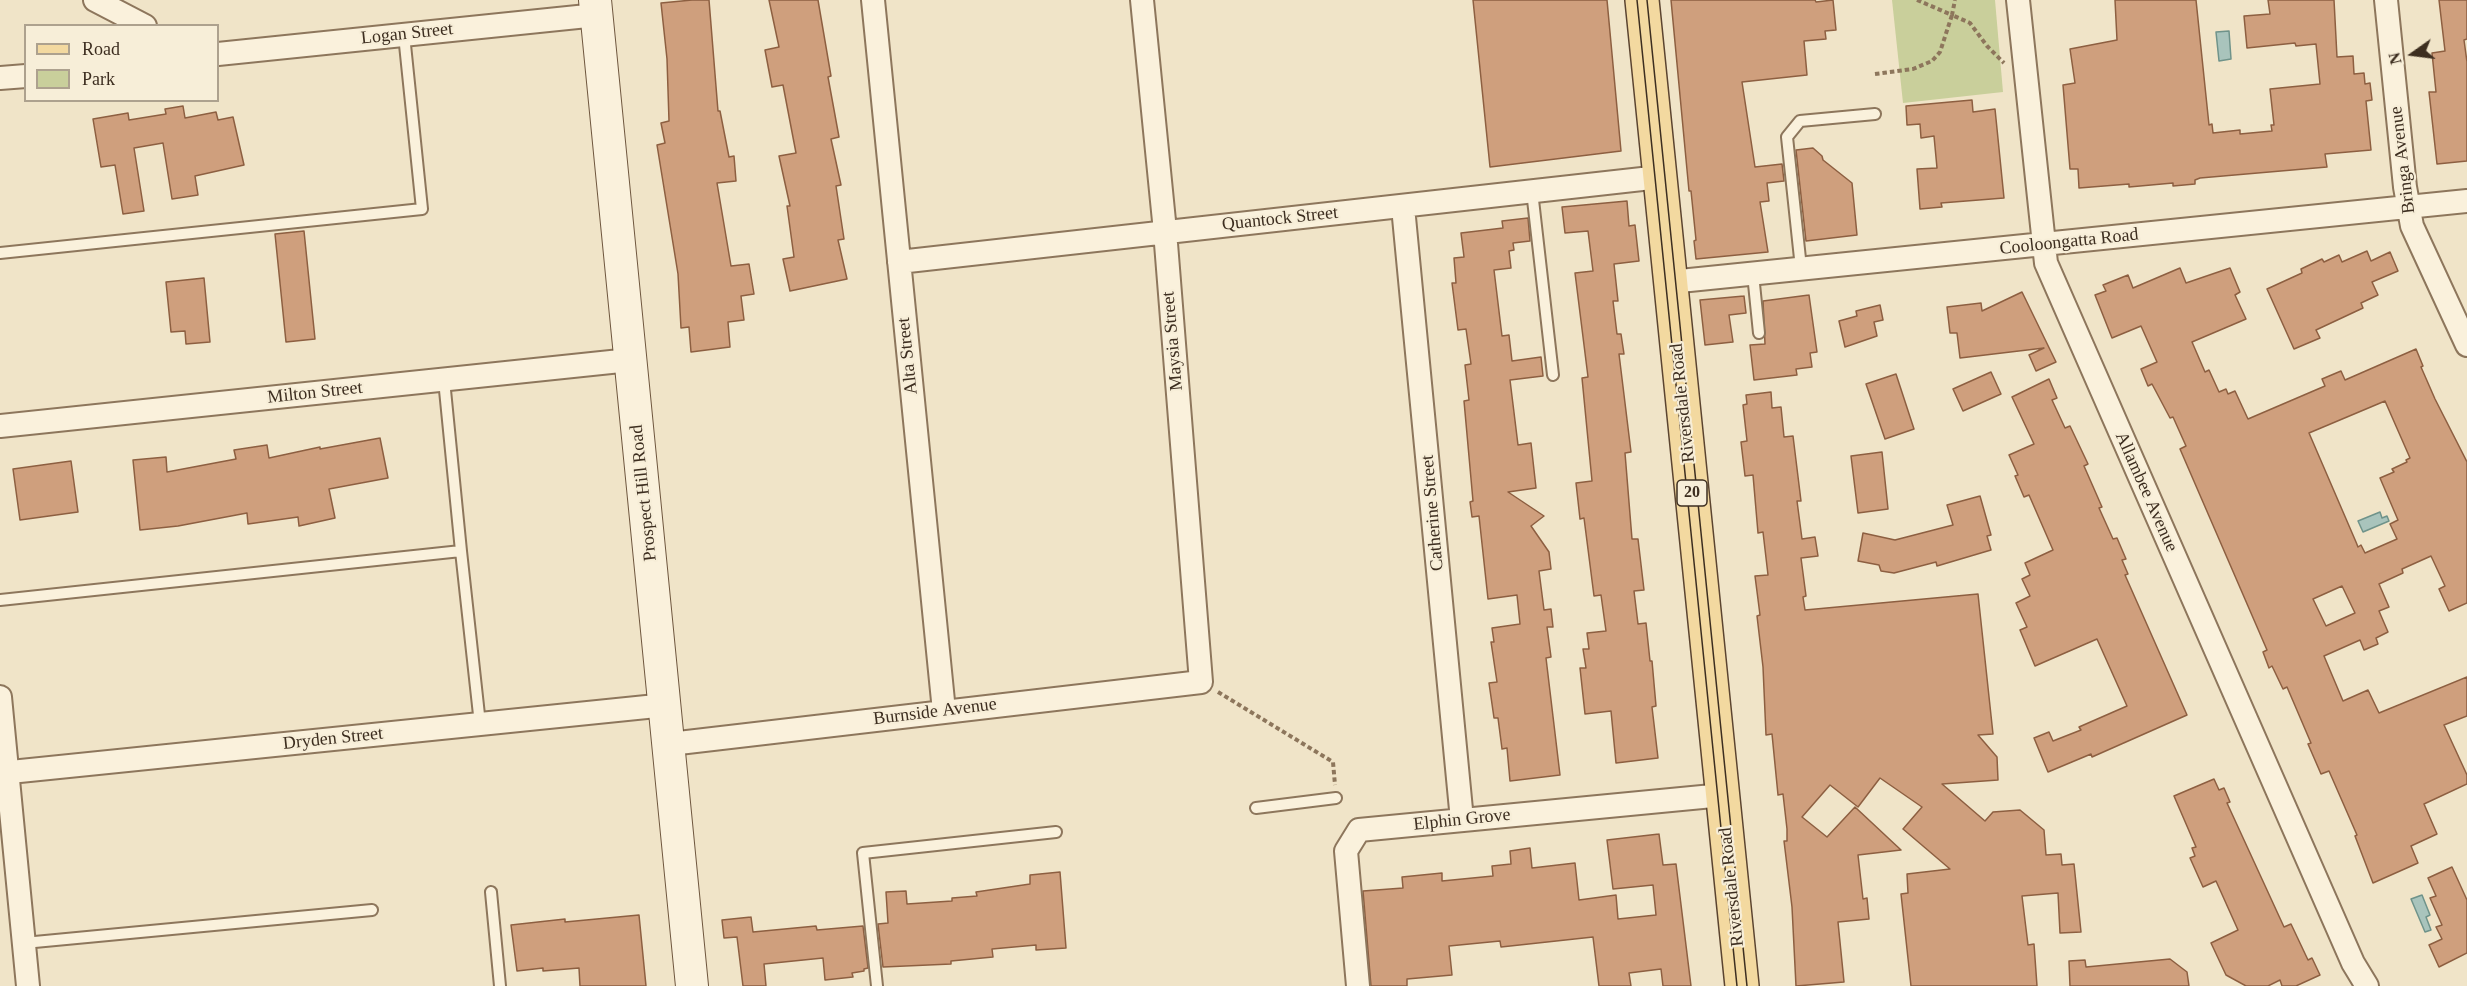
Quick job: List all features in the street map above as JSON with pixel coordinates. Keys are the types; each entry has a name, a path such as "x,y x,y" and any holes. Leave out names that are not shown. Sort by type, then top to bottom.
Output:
{"main road":[{"name":"Riversdale Road","path":"1642,0 1742,986"}],"street":[{"path":"95,0 124,20"},
{"name":"Alta Street","path":"873,0 944,711"},
{"name":"Maysia Street","path":"1142,0 1164,231 1201,682"},
{"name":"Allambee Avenue","path":"2018,0 2042,245 2046,263 2353,963 2367,986"},
{"name":"Bringa Avenue","path":"2386,0 2407,207 2416,238 2467,345"},
{"name":"Logan Street","path":"219,54 404,35 596,7"},
{"name":"Prospect Hill Road","path":"596,7 692,986"},
{"path":"0,78 24,76"},
{"name":"Quantock Street","path":"899,262 1660,177"},
{"name":"Cooloongatta Road","path":"1671,282 2467,201"},
{"name":"Catherine Street","path":"1404,207 1462,820"},
{"name":"Milton Street","path":"0,426 630,360"},
{"name":"Burnside Avenue","path":"670,744 1201,682"},
{"path":"0,697 4,772 28,986"},
{"name":"Dryden Street","path":"4,772 666,705"},
{"name":"Elphin Grove","path":"1353,985 1346,850 1359,830 1723,795"},
{"name":"Allambee Avenue","path":"2353,963 2359,986"}],"lane":[{"path":"0,253 422,209 404,35"},
{"path":"1801,268 1788,137 1800,121 1875,114"},
{"path":"1532,192 1553,375"},
{"path":"1754,274 1759,333"},
{"path":"444,380 480,724"},
{"path":"0,600 461,551"},
{"path":"1256,808 1336,798"},
{"path":"877,986 863,853 1056,832"},
{"path":"491,892 500,986"},
{"path":"24,944 372,910"}],"path":[{"path":"1917,0 1970,23 1987,46 2004,63"},
{"path":"1875,74 1913,69 1932,61 1940,52 1955,0"},
{"path":"1201,682 1333,762 1336,798"}],"green space":[{"path":"1892,0 1995,0 2003,92 1903,103"}],"water":[{"path":"2229,31 2231,59 2219,61 2216,32"},
{"path":"2380,512 2382,518 2387,516 2389,521 2363,532 2358,521"},
{"path":"2422,895 2430,915 2426,917 2431,930 2425,932 2411,899"}],"building":[{"path":"709,0 718,111 720,111 729,157 734,156 736,181 717,183 731,266 749,264 754,294 741,296 744,320 728,322 730,347 691,352 689,327 681,328 678,274 657,145 665,143 661,123 669,121 667,59 661,3"},
{"path":"769,0 818,0 839,137 831,139 841,185 836,186 844,239 838,240 847,279 790,291 783,259 794,257 787,206 790,206 779,156 796,153 783,85 772,87 765,50 779,47"},
{"path":"1473,0 1607,0 1621,151 1490,167"},
{"path":"1671,0 1815,0 1816,2 1833,0 1836,30 1825,31 1826,39 1804,41 1807,75 1742,82 1755,167 1782,164 1784,181 1767,183 1769,201 1760,202 1768,252 1696,259 1694,241 1696,240 1691,191 1689,191"},
{"path":"2115,0 2196,0 2209,125 2212,124 2213,133 2240,130 2240,134 2272,131 2271,125 2274,125 2270,89 2320,84 2316,44 2296,46 2295,43 2247,48 2244,16 2270,14 2268,0 2334,0 2337,57 2353,56 2354,74 2364,73 2365,84 2370,83 2372,100 2366,101 2371,150 2325,154 2327,167 2200,178 2195,180 2195,184 2173,186 2173,183 2079,188 2078,169 2070,169 2063,85 2075,83 2070,49 2117,40"},
{"path":"2439,0 2467,0 2467,39 2464,40 2467,62 2467,161 2437,164 2429,92 2436,92 2432,53 2445,51"},
{"path":"1972,100 1973,112 1995,109 2004,198 1941,203 1942,207 1920,209 1917,169 1937,168 1934,136 1921,138 1920,124 1907,125 1906,106"},
{"path":"183,106 185,118 216,112 218,120 233,117 244,165 195,176 198,195 172,199 163,143 134,148 144,211 123,214 115,165 101,167 93,119 128,113 129,120 166,114 165,109"},
{"path":"1813,148 1823,160 1852,183 1857,235 1806,241 1796,150"},
{"path":"1627,201 1629,226 1635,225 1639,261 1614,264 1618,301 1613,301 1617,334 1621,334 1624,354 1619,354 1631,452 1625,453 1632,539 1638,539 1644,590 1634,591 1638,624 1646,623 1650,661 1652,661 1656,706 1652,707 1658,758 1616,763 1611,711 1585,714 1580,668 1586,668 1583,649 1589,649 1587,633 1606,631 1601,595 1594,596 1584,518 1580,519 1576,483 1592,481 1582,378 1588,377 1575,273 1593,271 1588,231 1565,233 1562,207"},
{"path":"1528,218 1530,241 1513,243 1514,250 1509,251 1511,268 1494,270 1502,336 1509,335 1512,361 1541,357 1543,376 1510,380 1518,445 1531,443 1536,488 1508,492 1544,516 1531,526 1549,552 1551,569 1539,571 1544,610 1551,609 1553,627 1547,627 1551,657 1546,658 1560,775 1510,781 1507,748 1502,749 1498,718 1494,718 1489,683 1497,682 1491,642 1494,642 1492,628 1520,624 1517,595 1488,599 1479,516 1472,517 1470,502 1473,501 1464,401 1469,400 1465,365 1471,364 1466,329 1458,330 1452,283 1456,283 1454,258 1464,257 1461,233 1503,228 1502,221"},
{"path":"304,231 315,339 286,342 275,234"},
{"path":"2367,251 2371,261 2390,252 2398,271 2372,282 2378,295 2361,303 2363,308 2316,330 2320,338 2294,349 2267,289 2302,273 2301,269 2322,259 2324,262 2339,255 2342,262"},
{"path":"2180,268 2186,283 2230,268 2240,292 2235,295 2246,319 2192,342 2205,372 2209,370 2219,392 2226,389 2228,394 2235,391 2248,419 2325,386 2322,379 2341,371 2345,380 2416,349 2435,399 2467,462 2467,603 2449,611 2439,589 2445,586 2431,556 2402,569 2403,573 2379,584 2389,607 2379,611 2388,632 2376,638 2378,644 2364,650 2360,640 2324,656 2343,701 2368,690 2379,713 2467,677 2467,716 2444,725 2467,775 2467,784 2424,804 2437,834 2411,846 2418,863 2373,883 2355,836 2357,835 2329,771 2321,774 2308,744 2311,743 2287,687 2283,689 2272,666 2269,668 2263,652 2267,650 2180,449 2186,446 2173,417 2170,418 2152,384 2148,386 2141,369 2157,362 2141,326 2112,338 2095,295 2106,291 2103,285 2128,275 2133,288","holes":["2385,401 2410,458 2406,460 2407,462 2392,469 2394,472 2380,478 2398,520 2390,524 2397,539 2365,553 2361,545 2358,547 2309,433","2342,586 2355,613 2326,626 2313,599"]},
{"path":"204,278 210,342 186,344 185,331 171,332 166,282"},
{"path":"2022,292 2056,362 2036,371 2029,355 2044,348 1960,358 1957,333 1950,333 1947,307 1981,303 1982,311"},
{"path":"1809,295 1817,352 1810,353 1812,367 1796,369 1797,375 1754,380 1750,345 1765,344 1763,301"},
{"path":"1744,296 1746,313 1729,315 1733,342 1705,345 1700,300"},
{"path":"1880,305 1883,320 1874,322 1877,336 1845,347 1839,321 1857,316 1856,311"},
{"path":"1991,372 2001,394 1963,411 1953,389"},
{"path":"1896,374 1914,429 1885,439 1866,384"},
{"path":"2049,379 2057,398 2052,400 2065,428 2070,426 2088,464 2084,466 2102,507 2099,508 2113,539 2117,538 2126,559 2122,560 2128,574 2125,575 2187,715 2092,757 2091,754 2048,772 2034,738 2049,732 2053,741 2081,730 2079,727 2127,706 2097,639 2035,666 2020,630 2027,627 2016,603 2030,596 2022,579 2030,575 2025,563 2053,550 2029,495 2024,497 2009,455 2034,444 2012,397"},
{"path":"1771,392 1772,408 1781,407 1784,437 1793,436 1801,501 1797,501 1802,539 1815,537 1818,556 1801,558 1806,596 1803,597 1805,610 1978,594 1993,734 1978,735 1997,757 1998,780 1942,784 1985,821 1993,812 2020,810 2044,830 2046,855 2061,854 2062,865 2074,864 2081,932 2060,933 2058,893 2022,896 2028,945 2034,944 2037,986 1911,986 1901,894 1908,893 1907,874 1950,869 1903,829 1922,807 1880,778 1858,807 1830,785 1802,817 1827,837 1855,807 1901,850 1858,855 1863,899 1867,898 1869,919 1838,922 1844,982 1796,986 1792,907 1784,841 1787,841 1787,829 1783,794 1778,795 1772,734 1766,735 1763,667 1757,616 1760,615 1755,576 1768,575 1763,532 1758,533 1753,475 1745,476 1741,442 1747,441 1743,405 1747,404 1746,395"},
{"path":"380,438 388,478 329,489 335,518 299,526 298,517 248,524 247,513 178,526 140,530 133,460 166,457 167,472 236,459 234,450 267,445 269,458"},
{"path":"1882,452 1888,509 1858,513 1851,456"},
{"path":"71,461 78,512 20,520 13,469"},
{"path":"1980,496 1991,535 1987,536 1991,550 1937,566 1936,562 1894,573 1881,571 1879,565 1858,561 1863,533 1895,540 1953,525 1947,505"},
{"path":"2214,779 2219,790 2224,788 2230,802 2227,803 2284,927 2291,924 2308,960 2312,958 2320,975 2296,986 2282,986 2280,980 2268,986 2246,986 2226,975 2211,943 2238,930 2216,881 2203,887 2190,858 2195,856 2192,848 2196,847 2174,796"},
{"path":"1659,834 1663,865 1676,864 1691,986 1663,986 1661,969 1629,973 1631,986 1599,986 1593,937 1501,947 1500,941 1449,946 1452,975 1407,979 1407,986 1371,986 1363,891 1403,888 1402,877 1442,873 1442,881 1493,876 1492,866 1511,864 1510,851 1530,848 1532,868 1575,863 1579,900 1616,895 1618,919 1656,915 1653,885 1613,889 1607,840"},
{"path":"2452,867 2467,900 2467,953 2439,967 2429,945 2442,939 2436,927 2442,925 2430,898 2436,896 2428,878"},
{"path":"1060,872 1066,948 1036,950 1036,945 992,949 993,957 951,961 951,964 883,967 878,924 888,923 886,892 906,891 907,904 952,901 952,898 977,896 976,892 1030,884 1030,875"},
{"path":"639,915 646,986 580,986 579,968 517,971 511,925"},
{"path":"751,917 753,932 816,926 817,930 863,926 868,968 852,973 853,977 825,980 823,958 764,964 766,986 743,986 737,937 724,938 722,920"},
{"path":"2170,959 2187,972 2189,986 2070,986 2069,961 2085,960 2086,967"}],"tram line":[{"path":"1637,0 1737,986"},
{"path":"1647,0 1747,986"}]}
